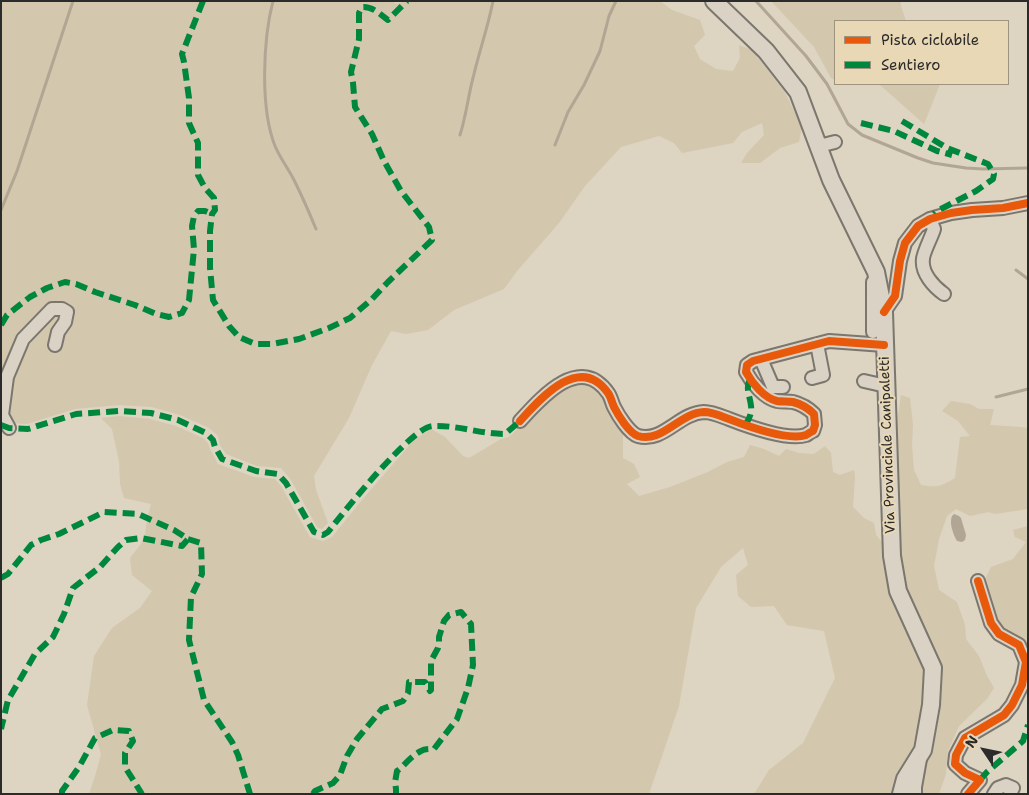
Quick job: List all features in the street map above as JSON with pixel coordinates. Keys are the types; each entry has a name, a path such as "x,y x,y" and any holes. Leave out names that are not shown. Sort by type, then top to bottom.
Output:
{"main road":[{"name":"Via Provinciale Canipaletti","path":"714,1 766,51 798,92 832,180 876,272 884,312 892,556 898,591 933,668 931,705 922,750 905,779 901,794"}],"street":[{"path":"819,146 835,142"},
{"path":"884,312 896,296 900,261 905,243 918,226 930,219 958,212 1003,208 1028,203"},
{"path":"930,219 934,229 922,259 925,272 933,286 944,294"},
{"path":"872,332 873,265"},
{"path":"8,428 2,415 7,377 23,339 52,309 62,309 67,312 65,322 58,332 55,345"},
{"path":"520,420 554,388 564,381 577,377 590,378 600,384 609,394 614,408 628,429 635,435 647,437 661,433 679,422 702,412 712,413 762,430 784,435 806,435 813,431 815,424 814,414 807,408 793,402 776,401 767,396 750,379 746,372 747,365 753,361 829,341 884,345"},
{"path":"812,378 823,375 817,344"},
{"path":"761,359 773,386 783,387"},
{"path":"864,381 886,386"},
{"path":"968,794 980,780 965,773 955,764 956,755 965,738 1004,715 1012,705 1022,685 1026,662 1018,644 999,634 991,623 978,581"},
{"path":"915,794 922,750"},
{"path":"994,794 998,788 1006,785 1013,788 1010,794"}],"shaded area":[{"path":"1,1 392,1 396,4 405,1 660,1 672,10 700,20 705,35 694,46 700,59 716,69 733,71 740,58 739,45 752,50 784,91 802,126 799,142 780,148 760,163 741,163 747,153 764,135 762,123 742,132 733,143 682,153 674,143 659,136 621,147 585,186 559,223 517,271 504,289 454,310 428,330 406,334 391,331 372,365 349,418 314,476 316,490 328,523 322,529 317,527 291,480 281,468 257,466 226,454 220,445 218,436 209,428 180,415 152,407 119,405 75,409 27,424 10,423 1,419"},
{"path":"771,1 901,1 906,20 834,20 834,80 831,78 814,47"},
{"path":"880,85 940,85 924,124"},
{"path":"580,381 598,388 623,431 623,458 634,464 640,477 627,484 639,496 670,487 708,472 727,462 744,457 750,445 779,456 786,449 799,453 814,454 825,446 831,453 833,472 840,475 854,470 853,507 864,518 874,523 876,535 882,542 887,540 927,670 925,705 918,747 896,794 754,794 769,770 803,743 835,678 824,631 787,625 774,606 751,607 738,596 736,575 748,565 743,548 721,567 696,608 679,706 649,794 89,794 101,754 87,705 94,656 112,628 140,608 152,591 132,575 130,558 141,544 145,535 151,504 124,498 120,484 119,461 112,429 101,418 119,416 150,419 176,426 203,438 208,443 218,464 254,477 275,479 281,486 310,537 323,541 332,537 413,441 431,429 445,437 463,456 469,458 501,439 509,437 556,391"},
{"path":"901,395 910,398 914,470 921,485 939,486 955,478 960,437 970,436 958,421 942,411 951,401 970,404 979,409 994,409 990,425 1028,428 1028,509 995,514 988,512 970,516 956,509 947,516 939,539 934,566 939,590 957,602 965,625 966,639 979,656 994,688 987,699 959,726 948,751 946,774 939,794 919,794 936,706 902,590 896,459 897,422"},
{"path":"954,514 961,518 966,535 965,540 962,542 957,541 952,528 951,519"},
{"path":"1028,526 1028,645 1018,637 1003,630 995,615 986,577 991,567 1013,559 1026,542 1015,537 1013,530"}],"waterway":[{"path":"1,210 17,171 73,1"},
{"path":"273,1 265,54 265,94 270,130 275,146 294,180 316,229"},
{"path":"460,135 493,1"},
{"path":"555,145 568,112 584,85 600,51 609,16 616,1"},
{"path":"756,1 806,56 827,84 848,124 862,135 933,163 983,169 1028,168"},
{"path":"1016,270 1028,279"},
{"path":"996,397 1028,389"}],"marked path":[{"path":"203,1 182,54 189,98 189,123 198,143 198,175 205,188 214,198 215,210 212,214 210,231 210,268 213,300 229,326 239,337 255,344 272,344 299,339 350,318 432,240 429,227 401,191 384,161 372,134 355,107 351,72 359,39 359,13 362,7 373,9 388,20 407,1"},
{"path":"902,121 947,148 988,164 994,174 993,179 976,191 934,214"},
{"path":"861,123 894,131 937,151 952,155"},
{"path":"1,325 7,315 30,297 47,288 65,282 76,284 156,314 169,317 182,313 189,300 194,249 192,226 194,216 198,211 212,214"},
{"path":"745,425 751,412 748,390 750,379"},
{"path":"1,425 9,428 28,429 76,414 119,411 151,413 178,420 206,433 213,440 222,459 256,471 278,474 286,483 314,532 323,535 328,532 378,472 410,440 423,430 433,426 442,426 505,434 520,421"},
{"path":"1,578 8,574 31,545 59,534 104,512 138,514 174,530 188,539 182,546 141,538 126,540 100,567 73,588 53,637 35,654 8,700 1,729"},
{"path":"188,539 201,543 202,574 191,597 189,640 204,700 232,742 250,794"},
{"path":"313,794 315,791 333,783 340,775 347,756 357,739 382,709 403,701 408,693 409,682 425,682 431,690 431,661 438,648 444,621 449,615 461,612 471,624 473,665 468,688 457,719 434,749 417,753 397,771 395,782 396,794"},
{"path":"980,780 1023,741 1028,725"},
{"path":"62,794 62,791 79,767 95,738 113,730 129,731 133,741 125,753 125,767 142,794"}],"cycle path":[{"path":"884,312 895,296 900,261 905,243 918,226 930,219 951,213 1003,208 1028,203"},
{"path":"520,421 539,401 561,383 573,378 585,377 597,382 608,393 621,419 638,436 647,437 655,435 687,417 704,412 716,414 757,429 778,434 789,436 806,435 813,431 815,425 814,414 799,404 777,401 768,397 755,385 746,372 747,365 753,361 829,341 884,345"},
{"path":"968,794 980,780 965,773 955,764 956,755 965,738 1004,715 1012,705 1022,685 1026,662 1019,645 999,634 991,623 978,581"}]}
